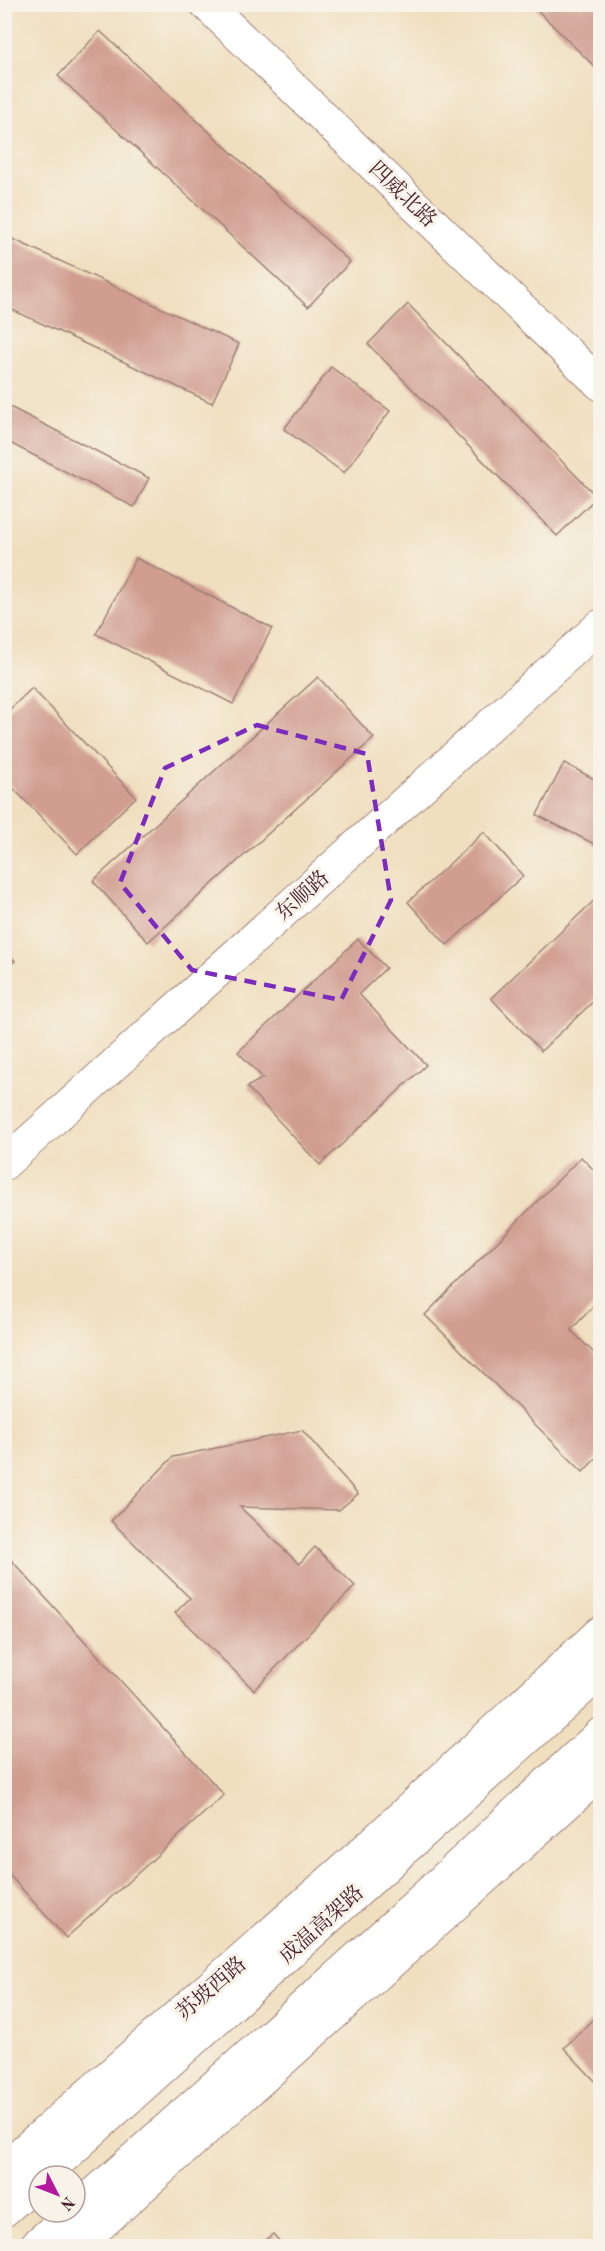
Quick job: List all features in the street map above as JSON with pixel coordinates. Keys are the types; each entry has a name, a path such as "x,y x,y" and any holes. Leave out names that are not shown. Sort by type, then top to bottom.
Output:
{"main road":[{"name":"苏坡西路","path":"4,2169 357,1858 600,1633"},
{"name":"成温高架路","path":"54,2164 600,1672"},
{"path":"87,2201 398,1922 600,1735"},
{"path":"76,2247 600,1773"},
{"name":"成温高架路","path":"4,2210 27,2189"},
{"path":"36,2247 62,2224"}],"street":[{"name":"四威北路","path":"206,4 600,384"},
{"name":"东顺路","path":"4,1164 600,626"}],"highlighted area":[{"path":"257,725 367,754 391,900 341,1000 192,970 120,883 165,768"}],"building":[{"path":"531,4 600,4 600,72"},
{"path":"100,31 350,262 308,307 58,76"},
{"path":"4,235 239,344 212,403 4,306"},
{"path":"408,304 597,497 557,536 368,344"},
{"path":"331,367 390,411 344,473 284,429"},
{"path":"4,404 149,478 134,507 4,440"},
{"path":"136,558 272,628 233,704 96,634"},
{"path":"318,677 374,738 148,942 93,881"},
{"path":"32,688 136,797 77,854 4,779 4,715"},
{"path":"564,763 600,782 600,847 537,815"},
{"path":"484,832 523,876 447,945 408,902"},
{"path":"600,895 600,995 541,1051 491,998"},
{"path":"358,939 386,968 359,994 426,1065 320,1165 247,1087 263,1078 238,1052"},
{"path":"4,949 15,961 4,970"},
{"path":"581,1157 600,1176 600,1299 571,1330 600,1359 600,1454 583,1472 425,1315"},
{"path":"302,1430 358,1494 339,1510 240,1507 299,1564 315,1547 355,1586 254,1690 175,1613 190,1598 111,1521 173,1457"},
{"path":"4,1552 224,1795 66,1938 4,1869"},
{"path":"600,2012 600,2086 564,2048"},
{"path":"273,2234 284,2246 257,2246"}]}
